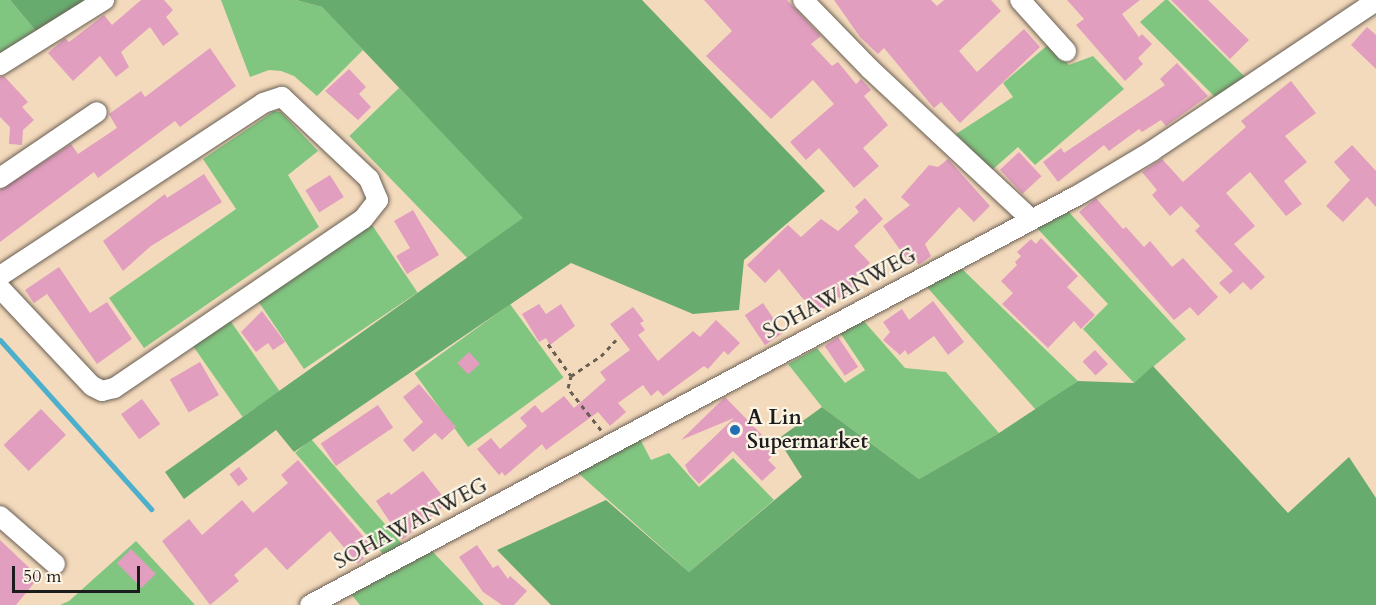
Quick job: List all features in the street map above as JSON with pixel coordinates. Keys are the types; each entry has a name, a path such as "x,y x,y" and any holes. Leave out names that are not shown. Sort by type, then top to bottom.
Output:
{"street":[{"path":"0,65 104,0"},
{"path":"803,0 870,69 1031,219"},
{"path":"1020,0 1066,51"},
{"name":"SOHAWANWEG","path":"310,605 1031,219 1152,151 1376,1"},
{"path":"0,276 263,103 282,97 369,179 378,200 363,219 114,388 102,391 93,387 0,288"},
{"path":"0,178 97,112"},
{"path":"0,516 56,564"}],"path":[{"path":"611,444 568,387 571,376 602,356 616,339"},
{"path":"548,344 571,376"}],"green space":[{"path":"0,0 10,0 40,36 0,61"},
{"path":"10,0 98,0 40,36"},
{"path":"221,0 296,0 322,7 363,50 317,96 294,76 281,71 269,70 250,77"},
{"path":"296,0 642,0 825,191 744,260 739,310 693,314 571,263 294,452 276,430 184,499 165,472 523,218 322,7"},
{"path":"1165,0 1168,0 1246,78 1217,99 1140,22"},
{"path":"1049,44 1069,65 1093,56 1124,89 1035,165 1018,147 992,170 956,134 1013,97 1003,83"},
{"path":"399,88 524,217 474,265 349,136"},
{"path":"274,111 281,112 318,151 288,175 319,227 144,348 109,298 236,209 203,159"},
{"path":"1066,209 1186,339 1134,383 1083,329 1108,304 1035,226"},
{"path":"370,222 418,292 304,369 256,299"},
{"path":"960,267 1078,381 1036,410 926,286"},
{"path":"510,304 563,378 468,447 415,373"},
{"path":"229,319 279,391 243,417 192,345"},
{"path":"862,319 905,368 946,372 999,433 919,479 822,407 788,364 817,348 845,383 865,370 839,331"},
{"path":"1153,366 1288,513 1349,457 1376,498 1376,605 551,605 497,550 606,500 689,572 802,477 778,439 822,407 919,479 999,433 1078,381 1134,383"},
{"path":"311,439 404,546 388,560 295,453"},
{"path":"640,439 651,460 669,453 699,487 733,458 774,500 689,572 577,472"},
{"path":"136,541 195,605 60,605 69,601"},
{"path":"430,549 484,605 360,605 351,594"}],"building":[{"path":"141,0 164,0 173,10 166,17 179,34 163,46 150,27 121,52 129,67 116,77 100,56 73,81 48,53 65,38 69,42 104,15 112,25"},
{"path":"704,0 787,0 821,36 811,44 832,66 838,62 856,84 861,79 871,90 864,96 888,125 863,148 879,166 854,188 819,148 806,160 790,142 834,104 813,80 771,119 706,56 732,31"},
{"path":"834,0 931,0 937,6 944,0 991,0 1001,11 959,51 977,72 1024,29 1040,47 960,123 941,102 934,108 884,48 878,54 860,37"},
{"path":"1067,0 1140,0 1122,14 1139,37 1142,34 1152,44 1138,58 1143,64 1125,81 1076,25 1084,19"},
{"path":"1171,0 1208,0 1249,40 1230,59"},
{"path":"1367,27 1376,35 1376,69 1351,45"},
{"path":"210,48 236,86 180,127 175,121 98,178 94,172 0,242 0,190 71,144 78,154 117,128 109,114 141,91 145,97"},
{"path":"1177,63 1208,96 1166,126 1161,120 1142,132 1139,129 1109,151 1104,145 1058,182 1043,162 1061,148 1064,153 1165,85 1160,79"},
{"path":"349,69 366,87 359,94 371,107 358,120 325,91"},
{"path":"4,76 28,102 22,107 34,120 23,130 22,145 9,144 10,127 0,117 0,77"},
{"path":"1291,81 1316,113 1285,136 1307,162 1284,181 1302,204 1286,216 1250,172 1226,193 1255,226 1234,244 1265,277 1251,290 1243,282 1230,294 1219,283 1233,271 1195,231 1200,226 1181,206 1170,216 1152,195 1157,190 1142,172 1162,159 1183,182 1246,127 1241,121"},
{"path":"1352,145 1376,171 1376,207 1367,197 1343,222 1326,206 1350,180 1334,162"},
{"path":"1019,152 1042,176 1022,194 1000,170"},
{"path":"948,159 990,206 974,222 959,207 925,244 931,256 919,265 916,261 911,265 883,226 910,205 901,197 929,165 938,167"},
{"path":"204,174 222,202 151,246 123,271 103,241 165,194 167,198"},
{"path":"330,175 344,197 319,212 305,190"},
{"path":"865,198 883,219 854,246 870,263 856,276 861,281 841,301 838,297 816,315 779,269 765,283 747,265 788,225 801,237 821,219 838,231 859,212 855,207"},
{"path":"1096,198 1123,229 1126,227 1144,247 1150,241 1172,267 1183,258 1218,297 1198,316 1190,307 1174,320 1079,212"},
{"path":"413,210 439,255 407,274 396,256 410,248 394,221"},
{"path":"1041,238 1078,276 1067,287 1095,315 1081,329 1074,321 1048,348 1002,304 1013,293 1001,281 1017,265 1015,262 1021,256 1017,252 1031,239 1036,244"},
{"path":"59,267 90,313 107,302 132,339 97,364 47,294 34,303 25,290"},
{"path":"933,301 964,342 948,355 934,336 908,355 905,350 900,355 883,340 890,332 883,322 902,309 909,320"},
{"path":"763,303 783,333 765,345 745,315"},
{"path":"539,304 546,314 561,304 575,326 550,345 546,338 539,342 522,314"},
{"path":"633,307 644,321 640,323 645,330 638,335 658,361 693,331 700,337 716,320 740,343 728,355 724,351 708,369 704,366 663,396 658,390 651,396 643,385 618,403 626,412 610,426 598,412 546,450 542,444 505,476 502,472 499,475 477,449 491,438 500,449 527,426 520,418 535,405 542,413 564,396 574,408 606,380 600,372 630,350 610,324"},
{"path":"262,311 285,342 273,350 268,343 256,352 241,332"},
{"path":"838,337 858,367 845,376 825,346"},
{"path":"1095,350 1108,364 1096,375 1083,362"},
{"path":"469,352 480,364 468,375 457,363"},
{"path":"200,362 219,395 189,412 170,380"},
{"path":"419,384 456,427 442,440 435,433 413,452 403,440 423,422 403,397"},
{"name":"A Lin Supermarket","path":"725,397 769,442 765,446 773,455 768,460 776,468 762,481 733,451 699,484 685,465 734,418 681,440"},
{"path":"142,399 160,424 139,439 121,414"},
{"path":"378,405 393,427 336,466 321,444"},
{"path":"41,409 66,435 29,471 4,445"},
{"path":"298,460 374,549 358,564 330,531 287,570 266,547 234,575 239,581 210,605 162,541 189,519 202,535 242,500 253,513 288,483 281,475"},
{"path":"239,467 248,479 238,486 229,474"},
{"path":"423,471 448,503 402,540 376,501 389,492 391,495"},
{"path":"0,540 39,577 16,605 0,605"},
{"path":"477,545 493,568 498,565 508,579 510,576 527,591 514,605 502,605 483,592 459,557"},
{"path":"131,549 156,574 142,588 117,563"}],"waterway":[{"path":"0,340 151,509"}],"place":[{"name":"A Lin Supermarket","path":"735,430"}]}
